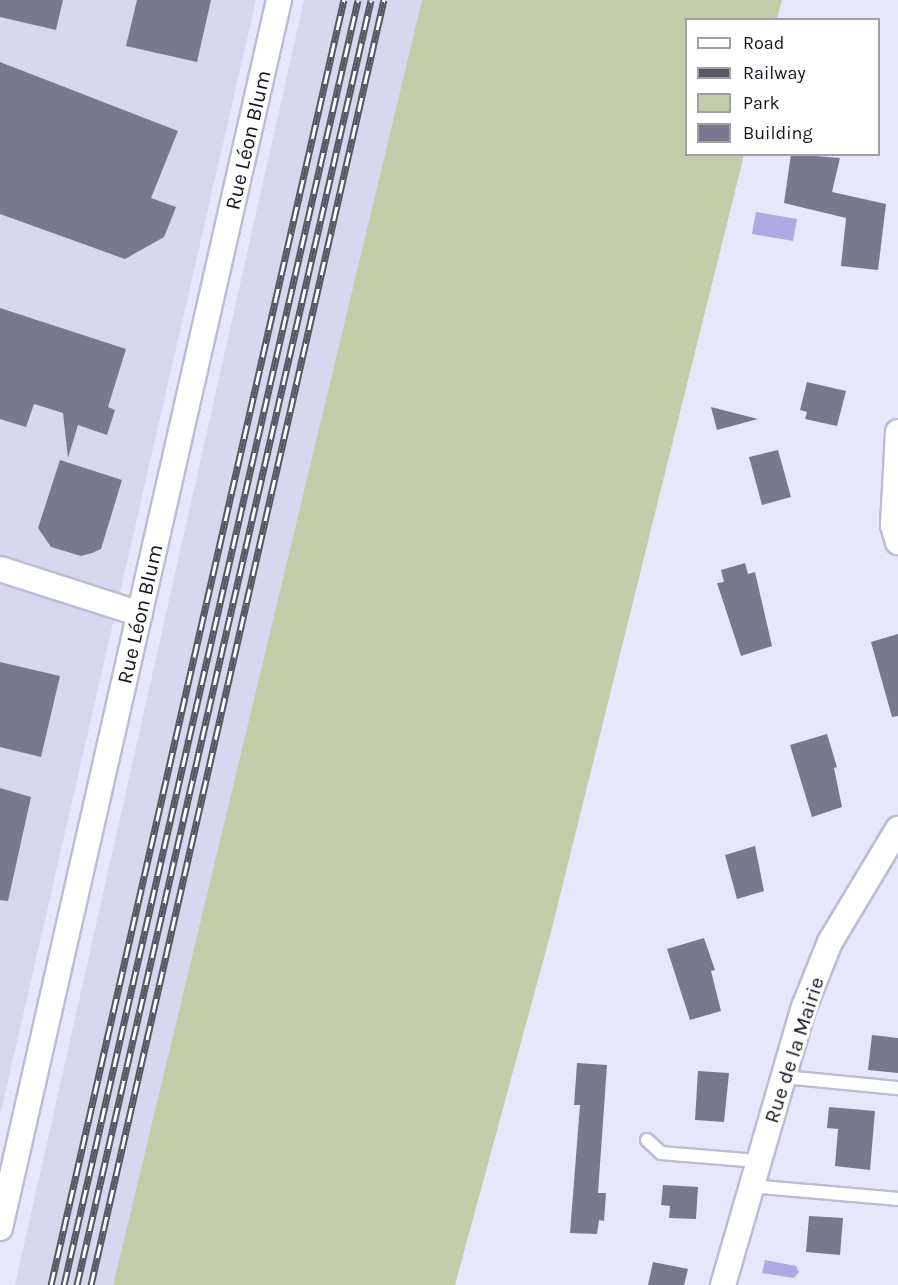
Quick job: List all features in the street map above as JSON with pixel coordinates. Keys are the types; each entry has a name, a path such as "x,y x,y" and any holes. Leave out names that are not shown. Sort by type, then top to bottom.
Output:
{"street":[{"name":"Rue Léon Blum","path":"0,1228 279,0"},
{"path":"898,432 893,525 898,542"},
{"path":"0,569 140,614"},
{"name":"Rue de la Mairie","path":"724,1285 750,1186 785,1077 804,1007 830,942 898,829"}],"lane":[{"path":"785,1077 898,1088"},
{"path":"647,1140 661,1153 758,1161"},
{"path":"750,1186 898,1199"}],"shaded area":[{"path":"0,0 256,0 0,1116"},
{"path":"304,0 422,0 113,1285 15,1285"}],"green space":[{"path":"422,0 782,0 777,18 685,18 685,156 744,156 551,932 455,1285 113,1285"}],"water":[{"path":"756,212 797,219 793,241 752,234"},
{"path":"765,1260 796,1266 799,1272 794,1278 762,1273"}],"building":[{"path":"0,0 63,0 56,30 0,17"},
{"path":"137,0 211,0 197,62 126,46"},
{"path":"0,62 178,131 151,198 176,207 164,237 125,259 0,214"},
{"path":"791,156 840,158 832,192 886,204 878,270 841,266 846,218 784,203"},
{"path":"0,308 126,349 108,407 115,410 107,435 78,425 68,458 63,413 34,404 26,427 0,419"},
{"path":"807,382 846,391 837,426 805,419 807,412 800,410"},
{"path":"711,407 758,419 717,430"},
{"path":"778,450 791,497 762,505 749,457"},
{"path":"60,460 122,480 101,549 92,553 81,556 51,547 38,528"},
{"path":"745,563 748,574 755,572 772,646 741,656 717,583 724,582 721,570"},
{"path":"898,634 898,716 892,717 871,642"},
{"path":"0,662 60,676 41,757 0,747"},
{"path":"827,734 837,767 834,768 842,807 812,817 790,745"},
{"path":"0,788 31,797 8,901 0,900"},
{"path":"755,846 764,891 737,899 725,855"},
{"path":"704,938 715,970 711,971 721,1011 690,1020 667,949"},
{"path":"872,1035 898,1038 898,1073 868,1070"},
{"path":"577,1063 607,1065 598,1193 606,1193 604,1221 599,1220 597,1234 570,1233 580,1105 574,1105"},
{"path":"698,1071 729,1073 724,1122 695,1120"},
{"path":"829,1107 875,1111 870,1170 835,1166 838,1129 827,1128"},
{"path":"663,1185 698,1187 696,1219 669,1218 670,1206 661,1205"},
{"path":"809,1216 843,1218 840,1255 806,1252"},
{"path":"653,1262 688,1269 684,1285 648,1285"}],"railway":[{"path":"51,1285 344,0"},
{"path":"64,1285 358,0"},
{"path":"77,1285 371,0"},
{"path":"91,1285 384,0"}]}
